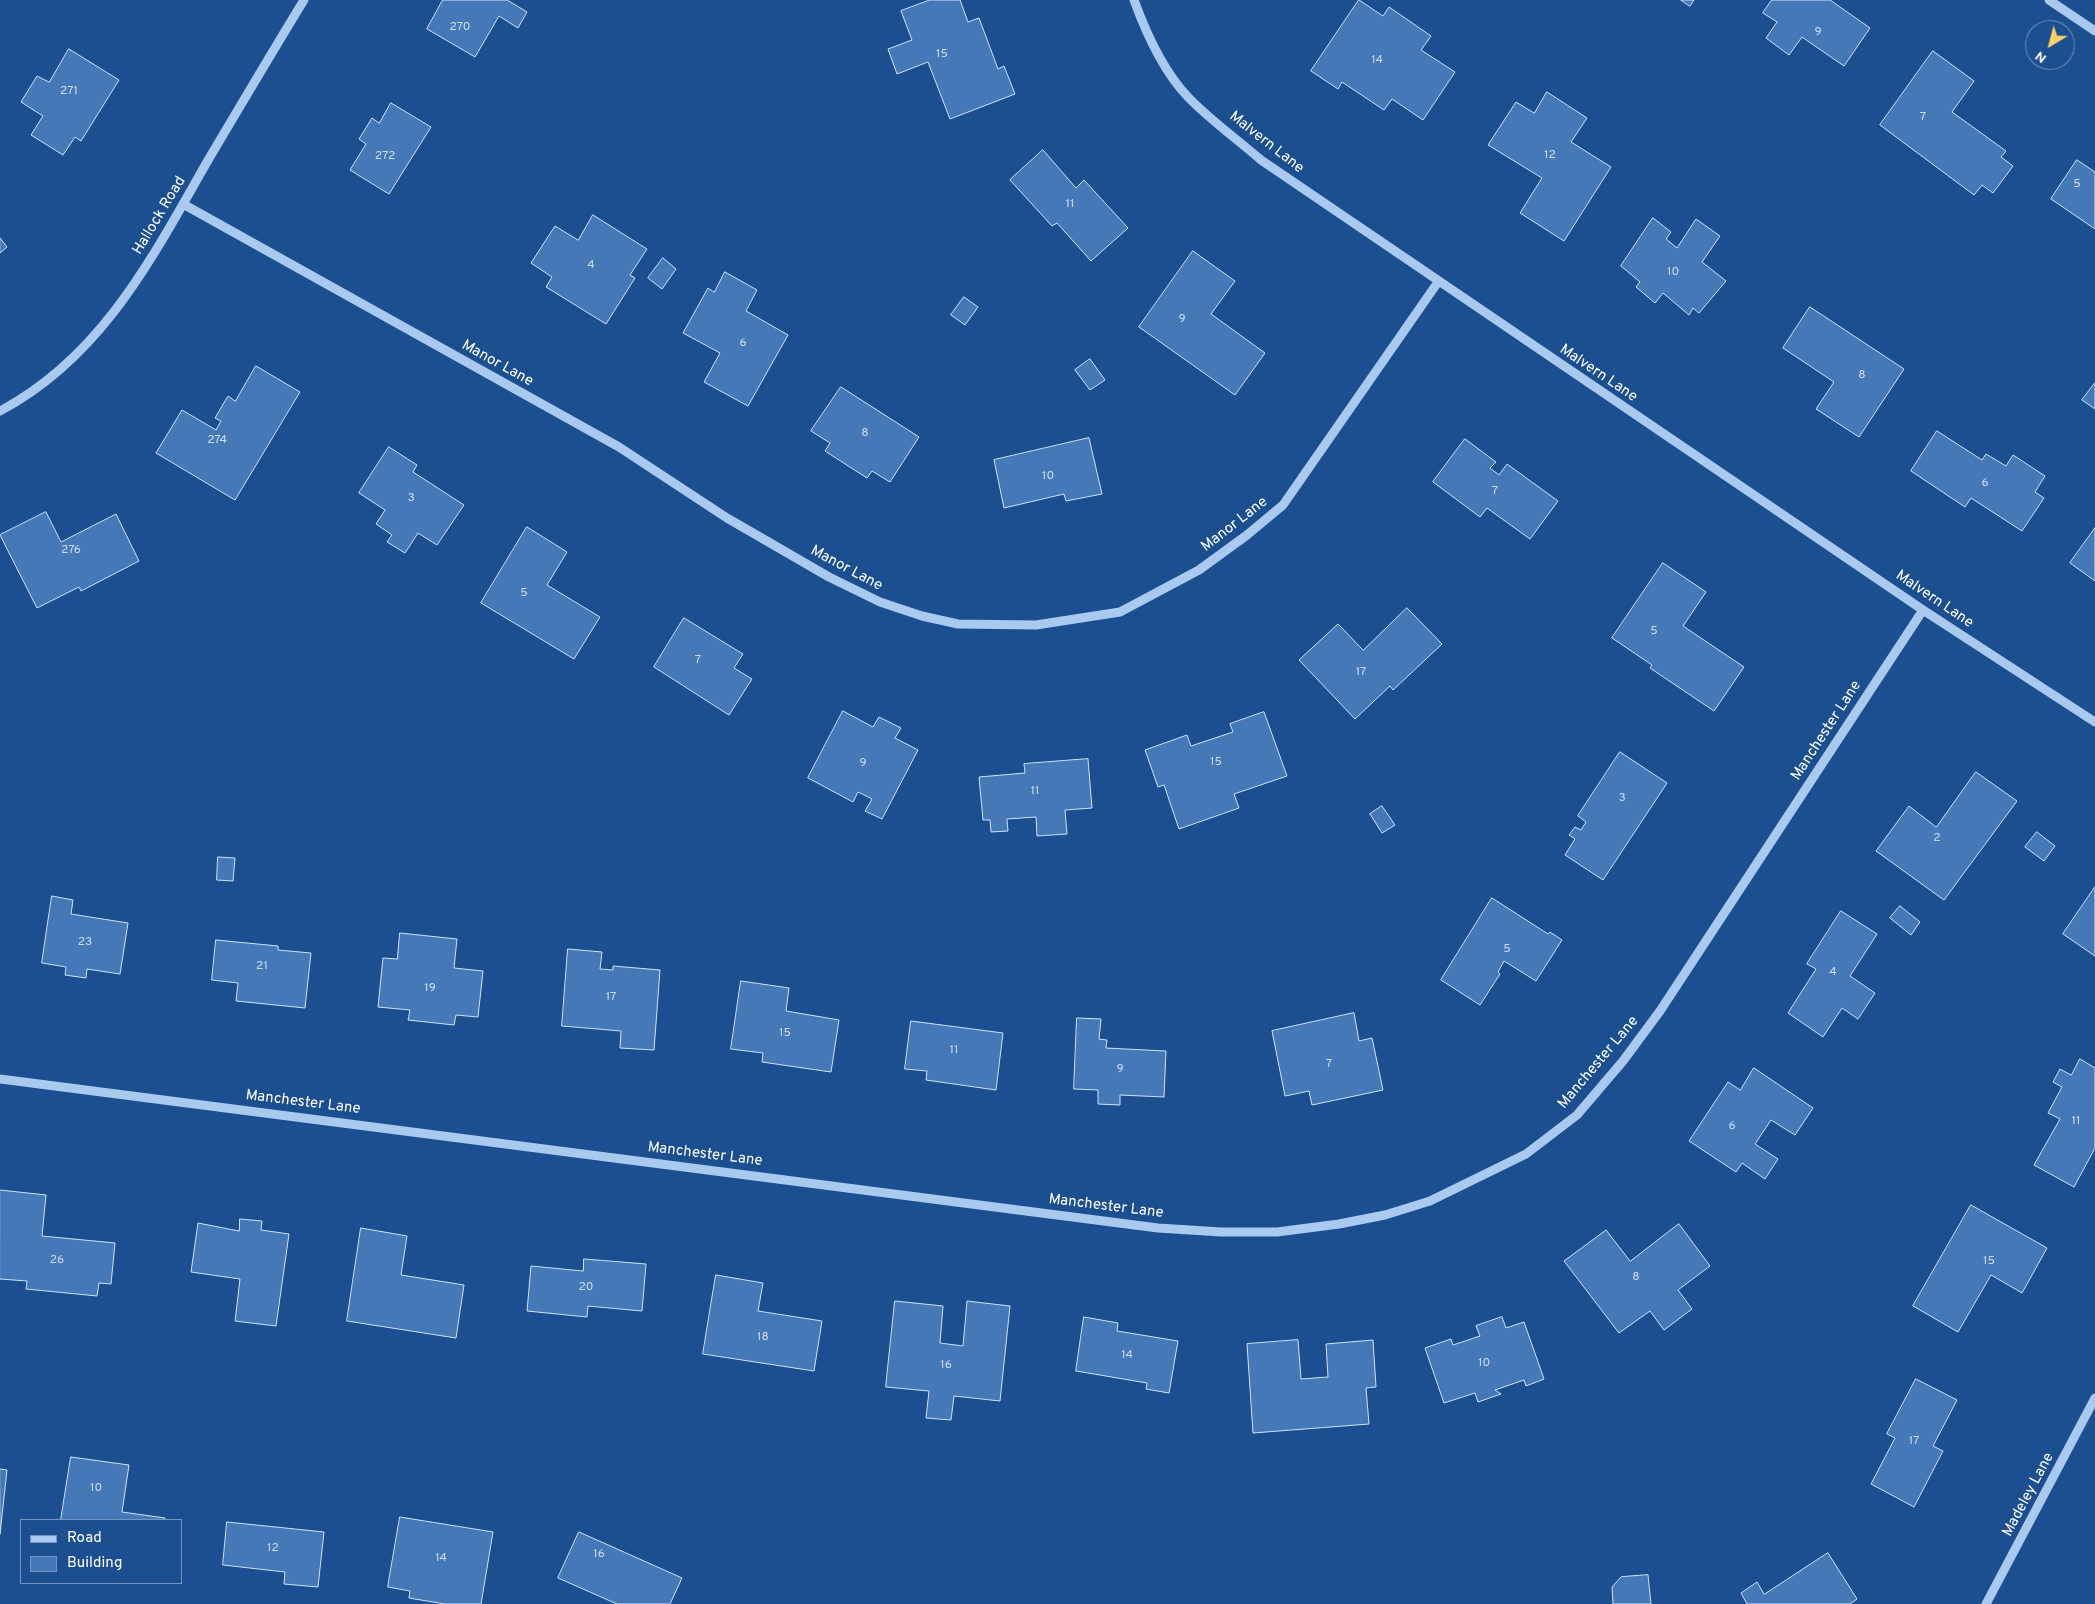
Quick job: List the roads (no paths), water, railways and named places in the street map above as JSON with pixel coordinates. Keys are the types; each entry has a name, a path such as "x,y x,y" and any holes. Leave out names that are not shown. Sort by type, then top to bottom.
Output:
{"street":[{"name":"Hallock Road","path":"0,411 41,385 90,342 131,291 304,0"},
{"name":"Malvern Lane","path":"1134,0 1147,34 1164,64 1187,96 1261,160 1923,610 2095,722"},
{"path":"2049,0 2095,31"},
{"name":"Manor Lane","path":"183,204 619,448 727,518 829,577 880,602 922,616 958,624 1036,625 1120,612 1199,570 1247,535 1283,505 1438,282"},
{"name":"Manchester Lane","path":"0,1079 1158,1228 1221,1232 1276,1232 1339,1224 1385,1215 1430,1201 1526,1154 1577,1115 1623,1061 1660,1012 1923,610"},
{"name":"Madeley Lane","path":"1986,1604 2095,1398"}]}
